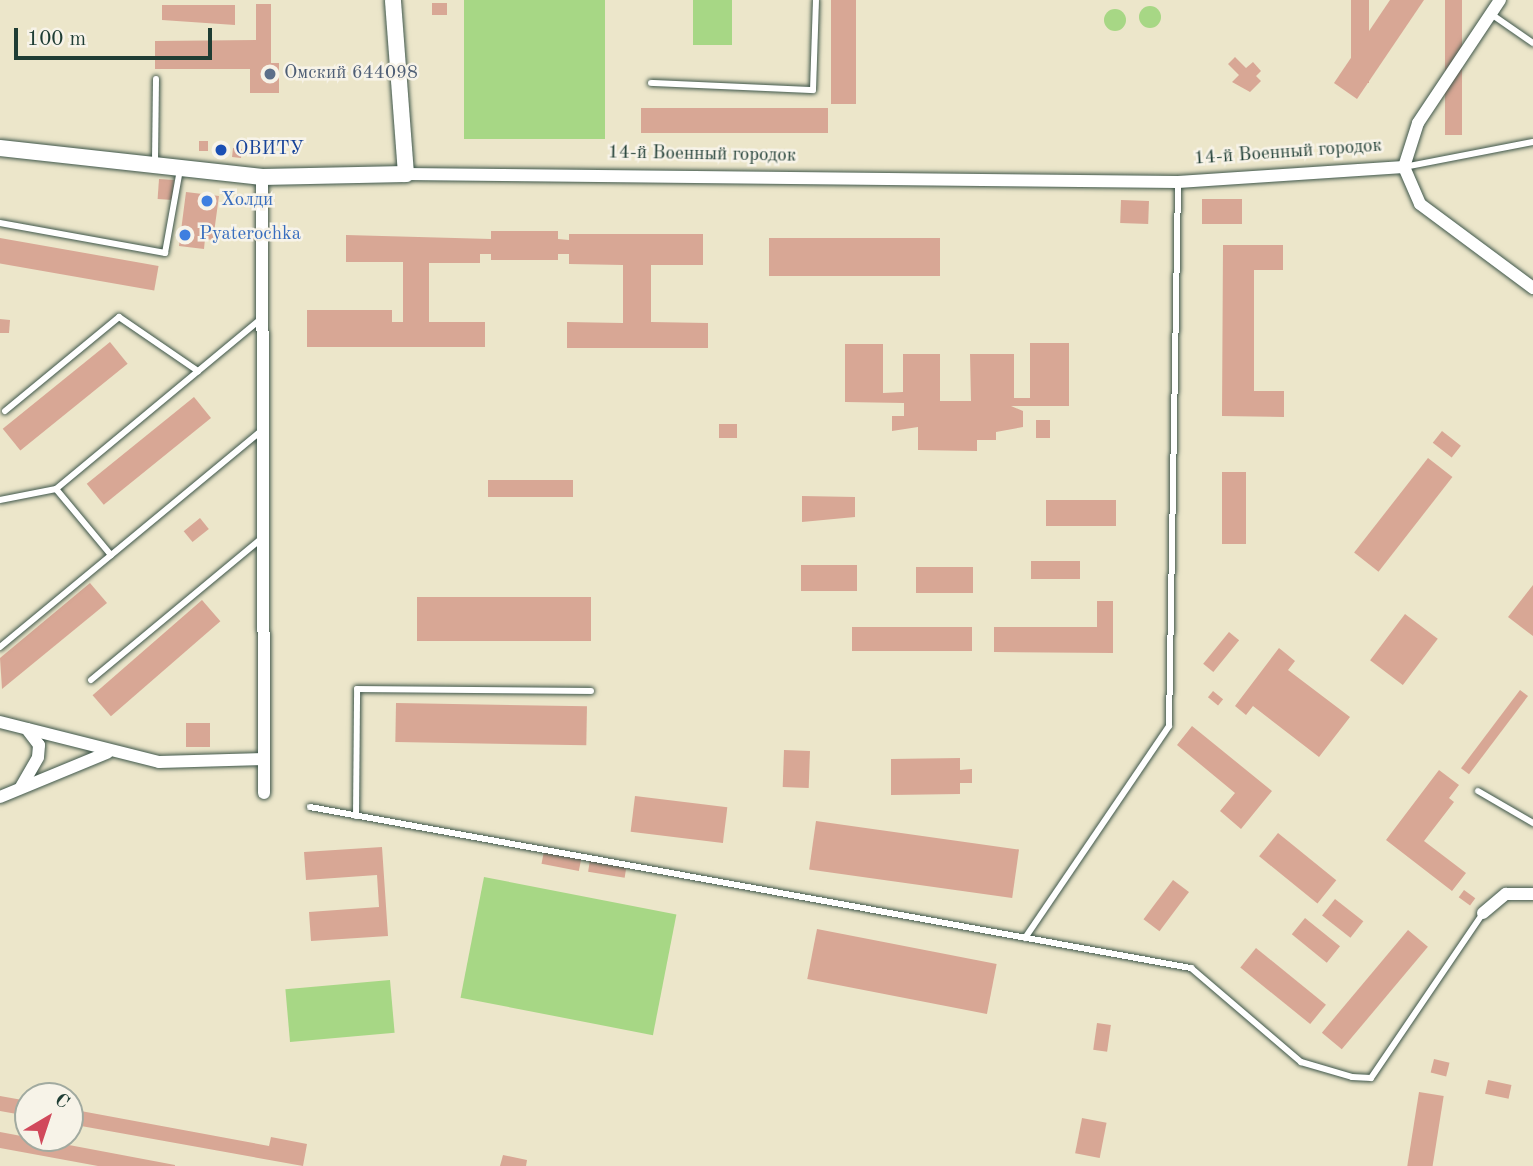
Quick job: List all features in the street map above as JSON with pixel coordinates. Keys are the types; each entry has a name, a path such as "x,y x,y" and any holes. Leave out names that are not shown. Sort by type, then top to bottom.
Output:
{"street":[{"path":"393,0 406,174"},
{"path":"1500,0 1418,123 1404,167 1420,204 1533,288"},
{"name":"14-й Военный городок","path":"0,148 155,161 262,177 406,174 1178,181 1404,167"},
{"path":"262,177 264,793"},
{"path":"0,722 107,753 159,762 264,759"},
{"path":"21,787 39,745 24,727"},
{"path":"0,797 107,753"},
{"path":"1483,913 1506,894 1533,894"}],"lane":[{"path":"651,83 813,90 816,0"},
{"path":"1491,14 1533,43"},
{"path":"155,161 156,79"},
{"path":"1404,167 1533,142"},
{"path":"0,223 165,253 181,165"},
{"path":"1025,937 1169,726 1178,181"},
{"path":"5,411 119,317 198,371"},
{"path":"0,500 56,489 262,318"},
{"path":"0,647 262,429"},
{"path":"56,489 111,555"},
{"path":"91,680 263,537"},
{"path":"356,816 357,689 591,691"},
{"path":"1478,792 1533,822"},
{"path":"310,807 1191,968 1301,1062 1322,1072 1371,1078 1483,913"}],"green space":[{"path":"464,0 605,0 605,139 464,139"},
{"path":"693,0 732,0 732,45 693,45"},
{"path":"1150,6 1160,13 1161,17 1154,27 1150,28 1140,21 1139,17 1146,7"},
{"path":"1115,9 1125,16 1126,20 1119,30 1115,31 1105,24 1104,20 1111,10"},
{"path":"484,877 676,914 653,1035 461,998"},
{"path":"390,980 395,1033 290,1042 285,989"}],"building":[{"path":"831,0 856,0 856,104 831,104"},
{"path":"1351,0 1369,0 1369,83 1351,83"},
{"path":"1390,0 1424,0 1357,99 1334,83"},
{"path":"1445,0 1462,0 1462,135 1445,135"},
{"path":"432,3 447,3 447,15 432,15"},
{"path":"256,4 271,4 271,63 279,63 279,93 250,93 250,69 155,69 155,41 256,40"},
{"path":"162,5 235,5 235,25 162,20"},
{"path":"1235,57 1246,68 1253,62 1261,71 1256,76 1261,81 1250,92 1232,82 1239,75 1228,64"},
{"path":"641,108 828,108 828,133 641,133"},
{"path":"199,141 208,141 208,151 199,151"},
{"path":"233,148 242,149 241,158 232,157"},
{"path":"159,179 174,180 173,200 158,199"},
{"path":"186,192 219,196 213,240 205,239 204,249 179,246"},
{"path":"1202,199 1242,199 1242,224 1202,224"},
{"path":"1121,200 1149,201 1148,224 1120,223"},
{"path":"491,231 558,231 558,239 569,240 569,234 703,234 703,265 651,265 651,322 708,323 708,348 567,348 567,322 623,323 623,265 569,264 569,254 558,254 558,260 491,260 491,254 480,254 480,263 429,263 429,322 485,322 485,347 307,347 307,310 392,310 392,322 403,322 403,262 346,262 346,235 491,239"},
{"path":"0,238 159,266 154,291 0,263"},
{"path":"769,238 940,238 940,276 769,276"},
{"path":"1223,245 1283,245 1283,270 1254,270 1254,391 1284,391 1284,417 1222,416"},
{"path":"0,319 10,320 9,333 0,333"},
{"path":"110,342 128,364 20,451 3,429"},
{"path":"1030,343 1069,343 1069,406 1011,406 1023,411 1023,427 996,432 996,440 977,440 977,451 918,450 918,427 892,431 892,416 904,416 904,403 845,402 845,344 883,344 883,393 903,392 903,354 940,354 940,401 971,401 970,354 1014,354 1014,398 1030,398"},
{"path":"194,397 211,418 104,505 87,484"},
{"path":"1036,420 1050,420 1050,438 1036,438"},
{"path":"719,424 737,424 737,438 719,438"},
{"path":"1442,431 1461,446 1452,458 1433,443"},
{"path":"1428,458 1452,477 1379,572 1354,553"},
{"path":"1222,472 1246,472 1246,544 1222,544"},
{"path":"488,480 573,480 573,497 488,497"},
{"path":"802,496 855,497 855,517 802,522"},
{"path":"1046,500 1116,500 1116,526 1046,526"},
{"path":"200,518 209,529 192,542 184,531"},
{"path":"1031,561 1080,561 1080,579 1031,579"},
{"path":"801,565 857,565 857,591 801,591"},
{"path":"916,567 973,567 973,593 916,593"},
{"path":"90,583 107,603 2,689 0,658"},
{"path":"1533,585 1533,636 1508,617"},
{"path":"417,597 591,597 591,641 417,641"},
{"path":"202,600 220,621 111,716 93,695"},
{"path":"1097,601 1113,601 1113,653 994,652 994,627 1097,627"},
{"path":"1405,614 1438,639 1403,685 1370,660"},
{"path":"852,627 972,627 972,651 852,651"},
{"path":"1229,632 1239,640 1213,672 1203,664"},
{"path":"1279,648 1295,661 1288,670 1350,717 1319,757 1253,706 1246,715 1235,706"},
{"path":"1520,690 1528,696 1469,774 1461,768"},
{"path":"1213,691 1223,699 1218,705 1208,697"},
{"path":"396,703 587,706 586,745 395,742"},
{"path":"186,723 210,723 210,747 186,747"},
{"path":"1192,726 1272,791 1241,829 1220,811 1235,793 1177,745"},
{"path":"784,750 810,751 809,788 783,787"},
{"path":"960,758 960,770 972,769 972,783 960,783 960,794 891,795 891,759"},
{"path":"1439,770 1459,785 1449,798 1454,802 1424,841 1466,873 1452,891 1386,840"},
{"path":"635,796 727,807 723,843 631,832"},
{"path":"816,821 1019,850 1012,898 809,870"},
{"path":"1278,833 1336,880 1317,904 1259,856"},
{"path":"382,847 388,936 311,941 309,912 379,907 377,875 306,880 304,852"},
{"path":"544,851 581,858 579,871 542,864"},
{"path":"590,860 627,866 625,878 588,872"},
{"path":"1173,880 1189,892 1159,931 1144,919"},
{"path":"1464,890 1475,898 1470,906 1459,897"},
{"path":"1335,899 1363,921 1350,938 1322,916"},
{"path":"1305,918 1340,946 1327,963 1292,934"},
{"path":"817,929 997,964 987,1014 807,979"},
{"path":"1408,930 1428,947 1342,1049 1322,1033"},
{"path":"1256,948 1326,1005 1310,1024 1240,967"},
{"path":"1097,1023 1111,1025 1107,1052 1093,1050"},
{"path":"1434,1059 1450,1063 1446,1076 1431,1073"},
{"path":"1488,1080 1511,1085 1509,1099 1485,1094"},
{"path":"1419,1092 1444,1096 1433,1166 1407,1166"},
{"path":"0,1096 14,1098 14,1114 0,1111"},
{"path":"84,1112 269,1146 271,1137 307,1144 303,1166 84,1127"},
{"path":"1082,1118 1107,1123 1100,1158 1075,1153"},
{"path":"0,1132 14,1135 14,1151 0,1148"},
{"path":"84,1148 175,1165 98,1166 22,1152 84,1152"},
{"path":"503,1155 527,1160 526,1166 500,1166"}],"place":[{"name":"Омский 644098","path":"270,74"},
{"name":"ОВИТУ","path":"221,150"},
{"name":"Холди","path":"207,201"},
{"name":"Pyaterochka","path":"185,235"}]}
